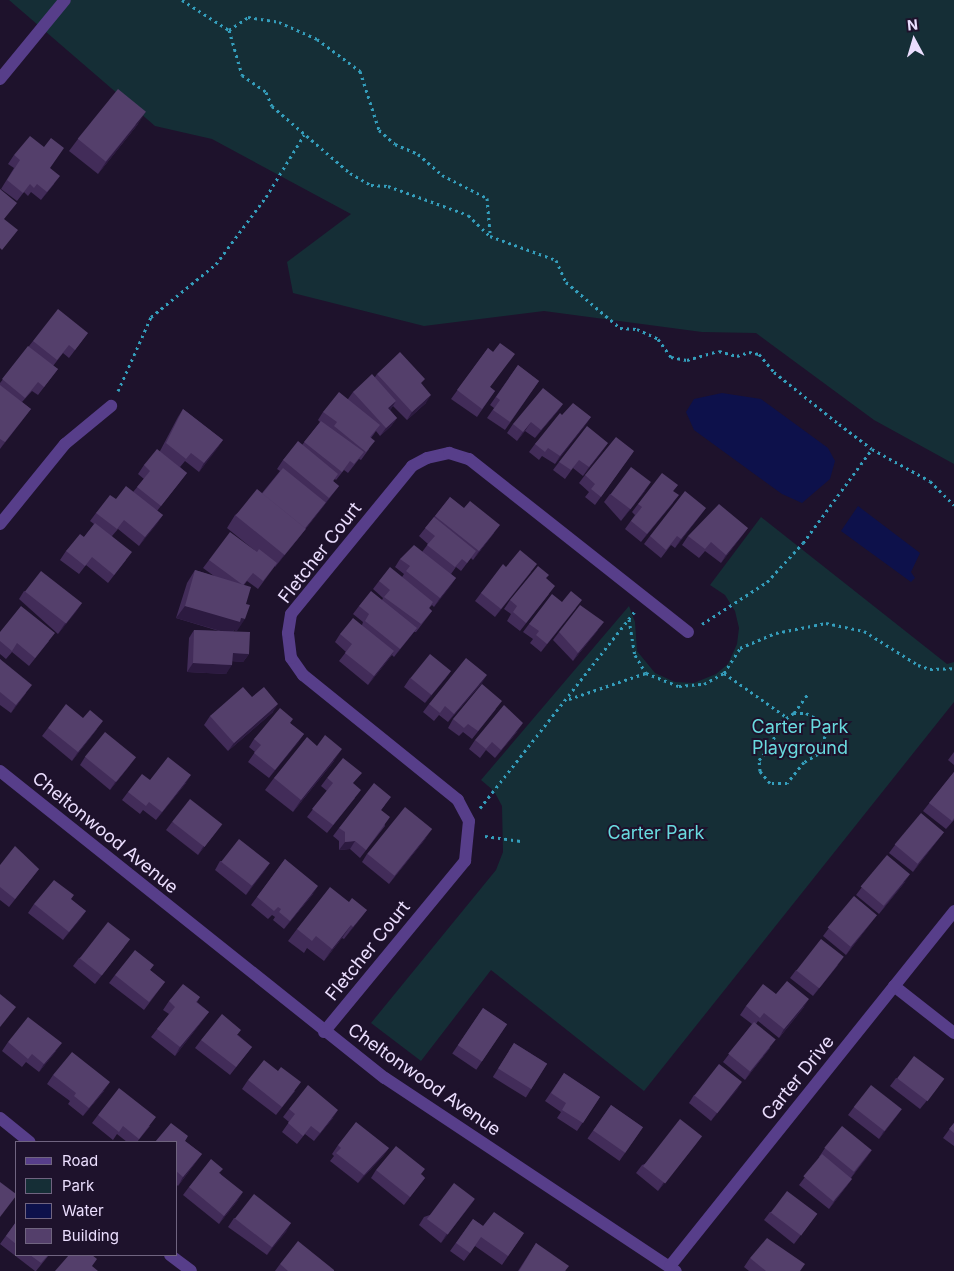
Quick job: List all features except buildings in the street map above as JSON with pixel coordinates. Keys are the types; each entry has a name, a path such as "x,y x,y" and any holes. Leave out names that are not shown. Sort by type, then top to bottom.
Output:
{"street":[{"path":"0,79 65,0"},
{"path":"0,524 65,444 111,406"},
{"name":"Fletcher Court","path":"324,1032 465,861 469,821 458,800 303,676 291,658 288,633 291,614 412,466 427,458 449,453 469,459 688,632"},
{"name":"Cheltonwood Avenue","path":"0,771 324,1032 385,1078 673,1269"},
{"name":"Carter Drive","path":"673,1269 954,911"},
{"path":"894,986 954,1033"},
{"path":"0,1118 29,1141"},
{"path":"171,1256 191,1271"}],"path":[{"path":"182,0 229,30 242,75 266,92 272,106 350,173 370,185 388,186 468,215 490,236 556,260 566,282 620,328 637,329 658,338 671,357 688,360 719,351 736,356 749,352 758,354 774,372 872,449 930,480 954,505"},
{"path":"229,30 248,18 279,22 317,39 360,71 379,130 395,144 418,154 442,175 487,198 490,236"},
{"path":"111,406 151,318 216,264 266,197 304,135"},
{"path":"688,632 767,582 803,543 872,449"},
{"path":"484,804 568,699 644,599"},
{"path":"629,620 636,655 646,673 666,683 688,686 704,684 724,672 740,648 784,630 826,623 864,631 918,665 930,669 954,668"},
{"path":"724,672 786,716"},
{"path":"568,699 646,673"},
{"path":"794,713 808,694"},
{"path":"794,713 806,713 818,720 825,736 818,754 804,762 787,783 780,785 764,778 759,760 771,746 786,716 794,713"},
{"path":"468,835 521,840"}],"green space":[{"path":"9,0 954,0 954,464 874,420 756,333 702,332 544,311 424,326 293,293 287,262 351,214 212,139 155,126"},
{"name":"Carter Park","path":"761,517 947,664 954,662 954,702 644,1091 491,970 421,1061 371,1023 496,870 503,852 502,806 494,791 481,780 629,606 635,622 637,651 655,673 675,682 694,683 716,674 728,664 737,644 739,628 735,611 725,595 710,585"}],"water":[{"path":"722,393 761,399 828,448 835,461 830,479 802,503 782,494 694,430 686,412 694,399"},
{"path":"858,506 920,553 911,572 915,578 911,582 841,531"}],"park label":[{"name":"Carter Park Playground","path":"800,738"}]}
